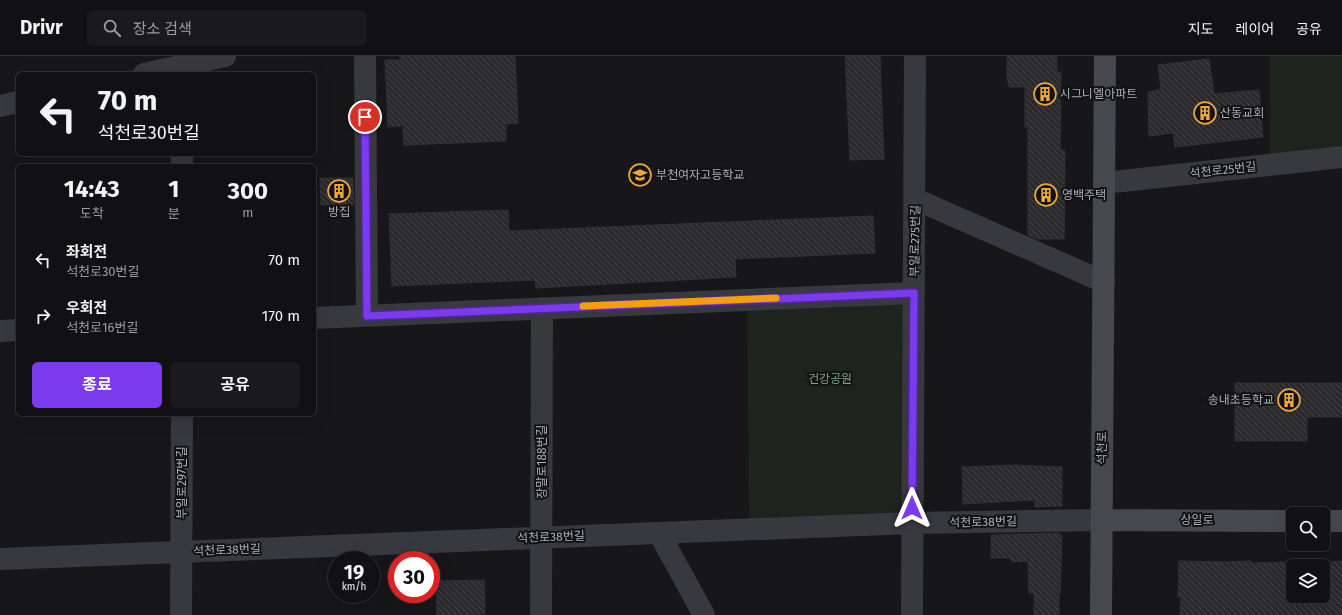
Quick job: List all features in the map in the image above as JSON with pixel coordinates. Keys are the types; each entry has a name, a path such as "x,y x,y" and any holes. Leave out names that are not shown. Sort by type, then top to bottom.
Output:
{"street":[{"path":"153,72 225,56"},
{"path":"365,56 367,316"},
{"name":"부일로275번길","path":"912,615 915,56"},
{"name":"석천로","path":"1102,615 1105,56"},
{"path":"0,106 16,102"},
{"name":"석천로25번길","path":"1104,183 1342,157"},
{"path":"915,199 1104,282"},
{"path":"316,318 914,293"},
{"name":"장말로188번길","path":"541,615 542,308"},
{"path":"0,331 16,330"},
{"name":"부일로297번길","path":"182,416 182,615"},
{"name":"상일로","path":"1102,520 1286,521"},
{"name":"석천로38번길","path":"0,559 912,523 1102,520"},
{"path":"1330,521 1342,521"},
{"path":"659,533 704,615"}],"green space":[{"path":"1270,56 1342,56 1342,157 1270,165"},
{"name":"건강공원","path":"914,293 912,523 749,529 747,299"}],"building":[{"path":"400,56 515,56 518,123 506,124 506,141 404,145 403,126 388,127 385,60 400,60"},
{"path":"845,56 880,56 884,159 850,160"},
{"path":"1007,56 1057,56 1057,72 1061,72 1060,150 1065,150 1064,239 1037,239 1028,235 1028,127 1025,127 1025,87 1009,87 1007,77"},
{"name":"산동교회","path":"1209,59 1214,94 1259,90 1263,137 1175,147 1173,133 1149,136 1148,92 1161,89 1158,65"},
{"name":"방집","path":"320,178 353,178 354,205 321,205"},
{"path":"508,210 509,231 873,216 875,253 735,259 736,277 536,288 535,280 392,286 389,214"},
{"name":"송내초등학교","path":"1235,383 1342,383 1342,417 1307,417 1307,441 1235,441"},
{"path":"1015,465 1062,467 1062,506 1035,507 1035,500 963,504 962,467"},
{"path":"1059,533 1062,536 1059,615 1034,615 1034,593 1029,593 1028,561 1012,562 1011,558 991,558 991,535"},
{"path":"1179,561 1251,561 1251,563 1286,562 1286,603 1330,603 1330,562 1342,561 1342,615 1180,615 1181,597 1178,597"},
{"path":"484,580 485,614 437,615 437,603 440,603 440,581"}],"slow traffic":[{"path":"583,306 776,298"}],"place":[{"name":"시그니엘아파트","path":"1045,94"},
{"name":"산동교회","path":"1205,113"},
{"name":"부천여자고등학교","path":"640,175"},
{"name":"방집","path":"339,191"},
{"name":"영백주택","path":"1046,195"},
{"name":"송내초등학교","path":"1289,400"}],"route":[{"path":"365,117 367,316 914,293 912,508"}]}
